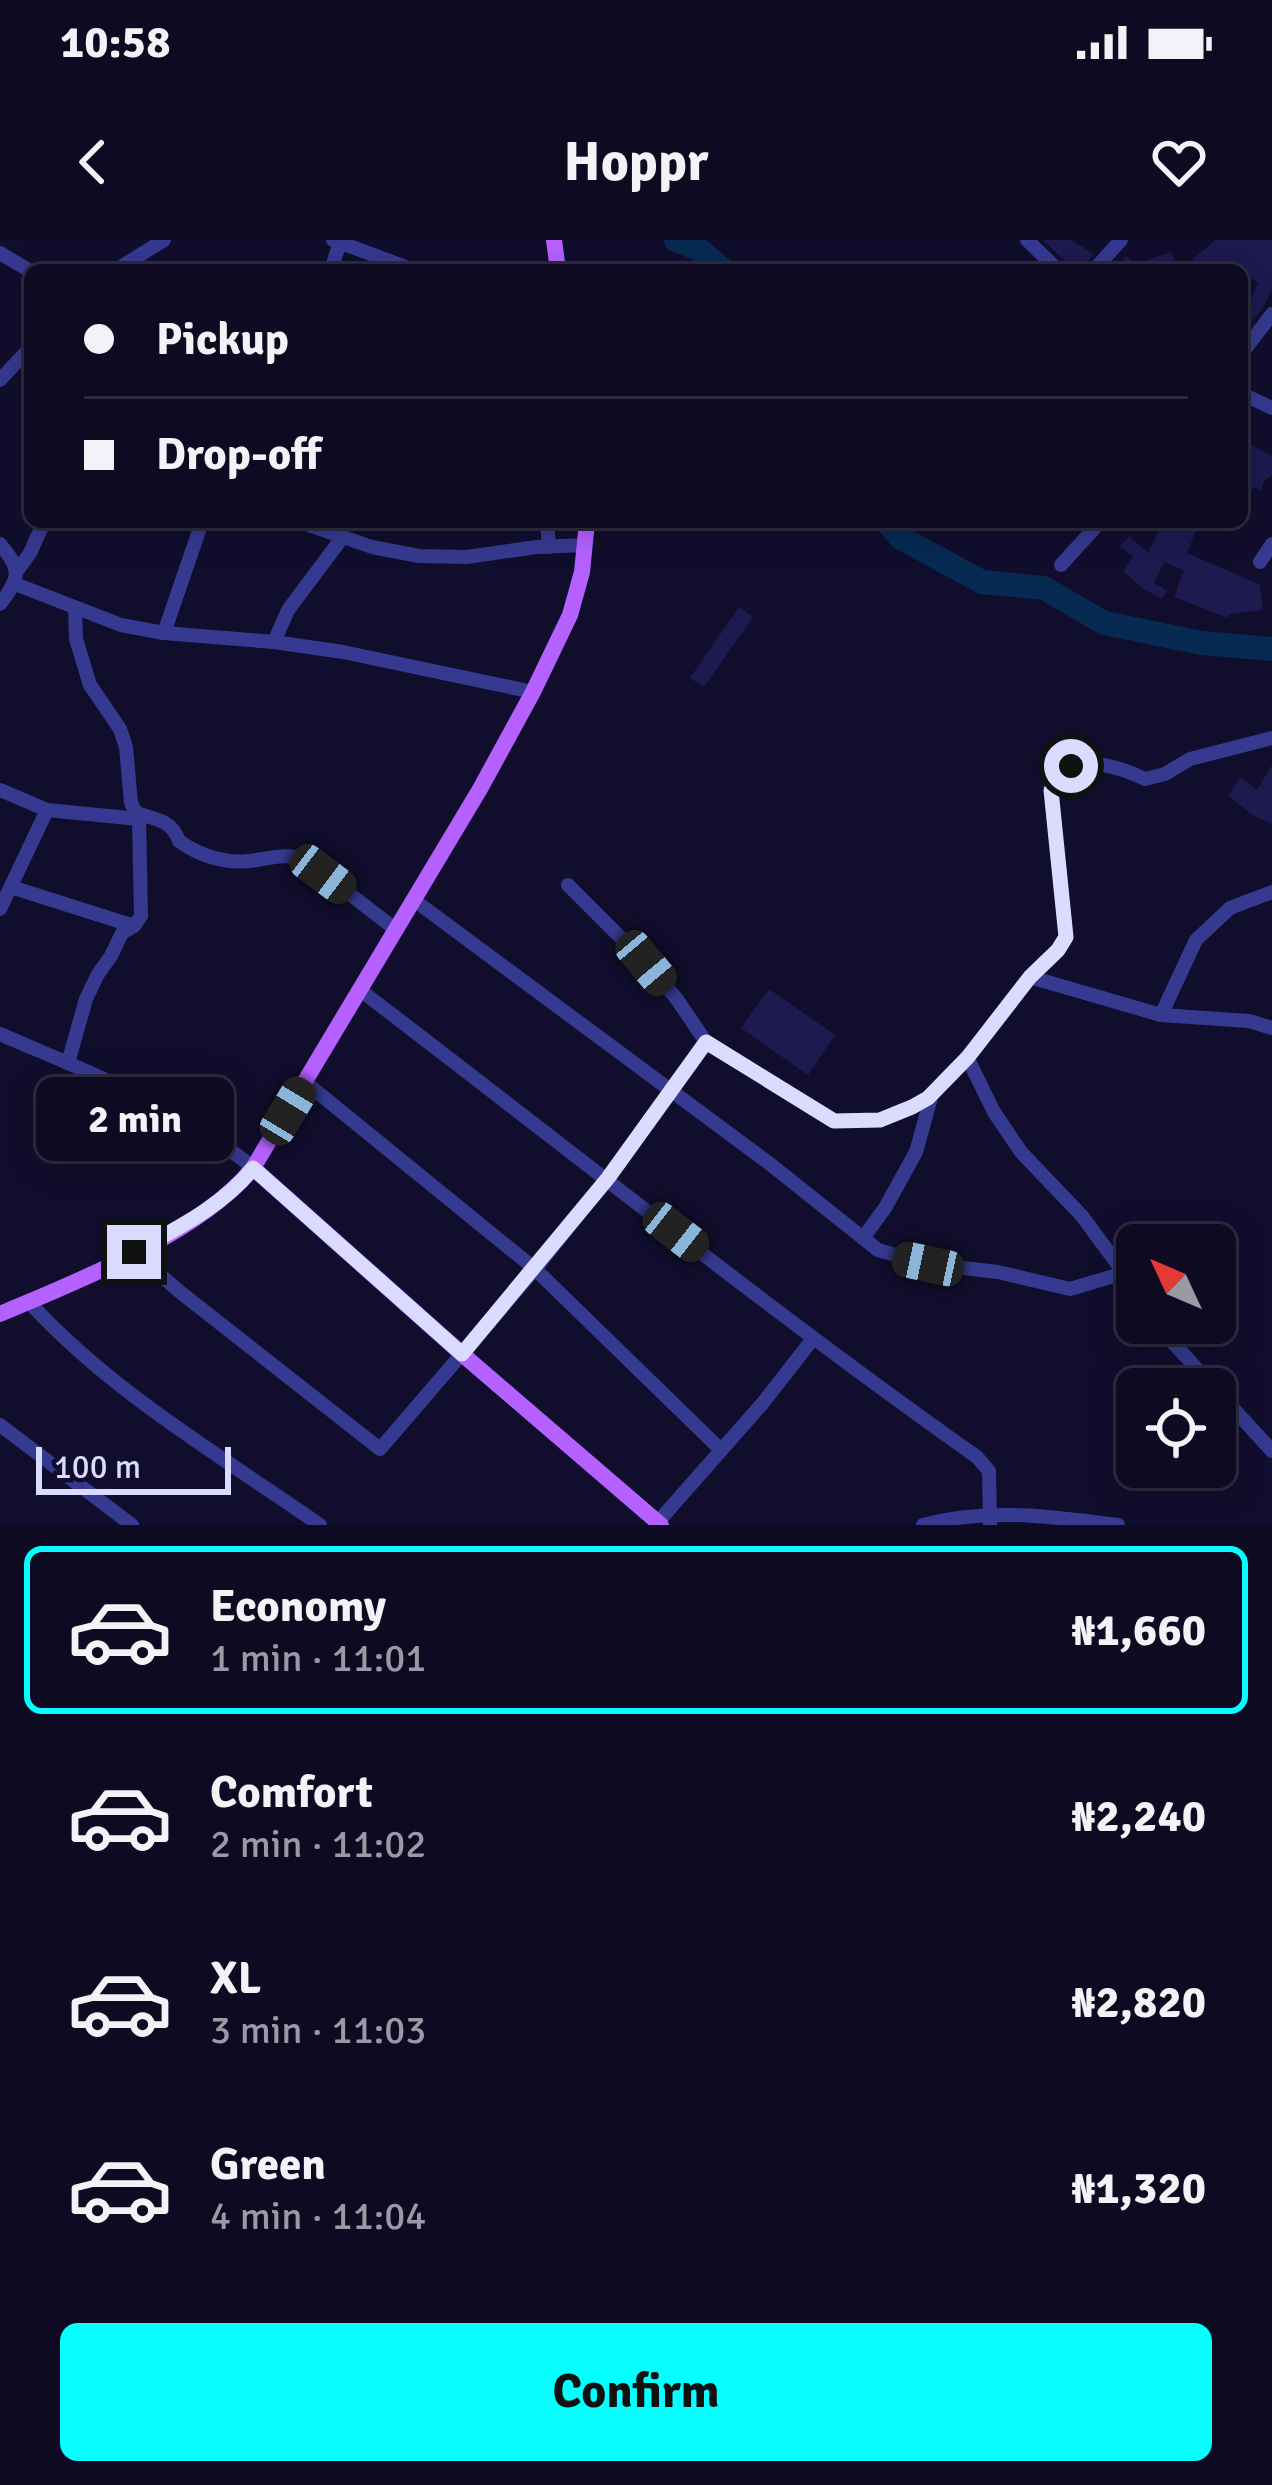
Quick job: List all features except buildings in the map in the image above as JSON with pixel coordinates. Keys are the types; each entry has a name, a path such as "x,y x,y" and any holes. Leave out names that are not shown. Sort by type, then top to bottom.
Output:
{"main road":[{"path":"0,1314 134,1252 196,1216 242,1182 253,1168 533,692 569,615 582,572 586,528"},
{"path":"253,1168 660,1524"}],"street":[{"path":"126,264 164,240"},
{"path":"1028,240 1052,264"},
{"path":"1099,264 1121,240"},
{"path":"337,241 398,264"},
{"path":"1248,345 1272,314"},
{"path":"0,380 24,359"},
{"path":"1,601 41,528"},
{"path":"164,633 200,528"},
{"path":"316,528 372,548 419,556 466,557 585,545"},
{"path":"548,528 549,547"},
{"path":"1061,565 1095,528"},
{"path":"274,642 288,610 342,538"},
{"path":"0,544 13,559 16,578"},
{"path":"1260,562 1272,544"},
{"path":"16,578 121,625 404,663 533,692"},
{"path":"68,1063 98,974 122,933 141,916 137,816 131,803 126,747 120,729 90,685 76,639 75,608"},
{"path":"568,885 646,963 706,1042 834,1121 880,1120 932,1094 1066,937 1051,790 1062,773 1071,766 1088,765 1124,769 1145,779 1190,759 1272,738"},
{"path":"0,790 47,810 137,816 167,823 179,841 207,857 239,862 293,855 395,929"},
{"path":"0,909 47,810"},
{"path":"10,886 134,926"},
{"path":"1161,1016 1196,940 1230,908 1272,892"},
{"path":"414,899 878,1250 928,1264 998,1272 1070,1289 1116,1275"},
{"path":"1030,977 1161,1016 1249,1021 1272,1028"},
{"path":"360,990 812,1340 977,1457 989,1472 990,1520"},
{"path":"0,1034 198,1126 253,1168"},
{"path":"134,1252 380,1448 536,1269 706,1042"},
{"path":"968,1057 994,1112 1021,1152 1082,1216 1116,1262"},
{"path":"305,1082 536,1269 722,1450"},
{"path":"862,1238 916,1152 932,1094"},
{"path":"29,1301 109,1376 320,1525"},
{"path":"660,1524 812,1340"},
{"path":"1174,1344 1272,1451"},
{"path":"0,1425 132,1525"},
{"path":"923,1525 1034,1515 1118,1525"}],"waterway":[{"path":"676,240 697,248 716,264"},
{"path":"892,528 901,538 982,582 1044,588 1104,623 1202,643 1272,649"}],"route":[{"path":"134,1252 182,1226 242,1182 253,1168 462,1354 608,1178 706,1042 834,1121 880,1120 928,1098 968,1057 1066,937 1051,790 1071,766"}]}
